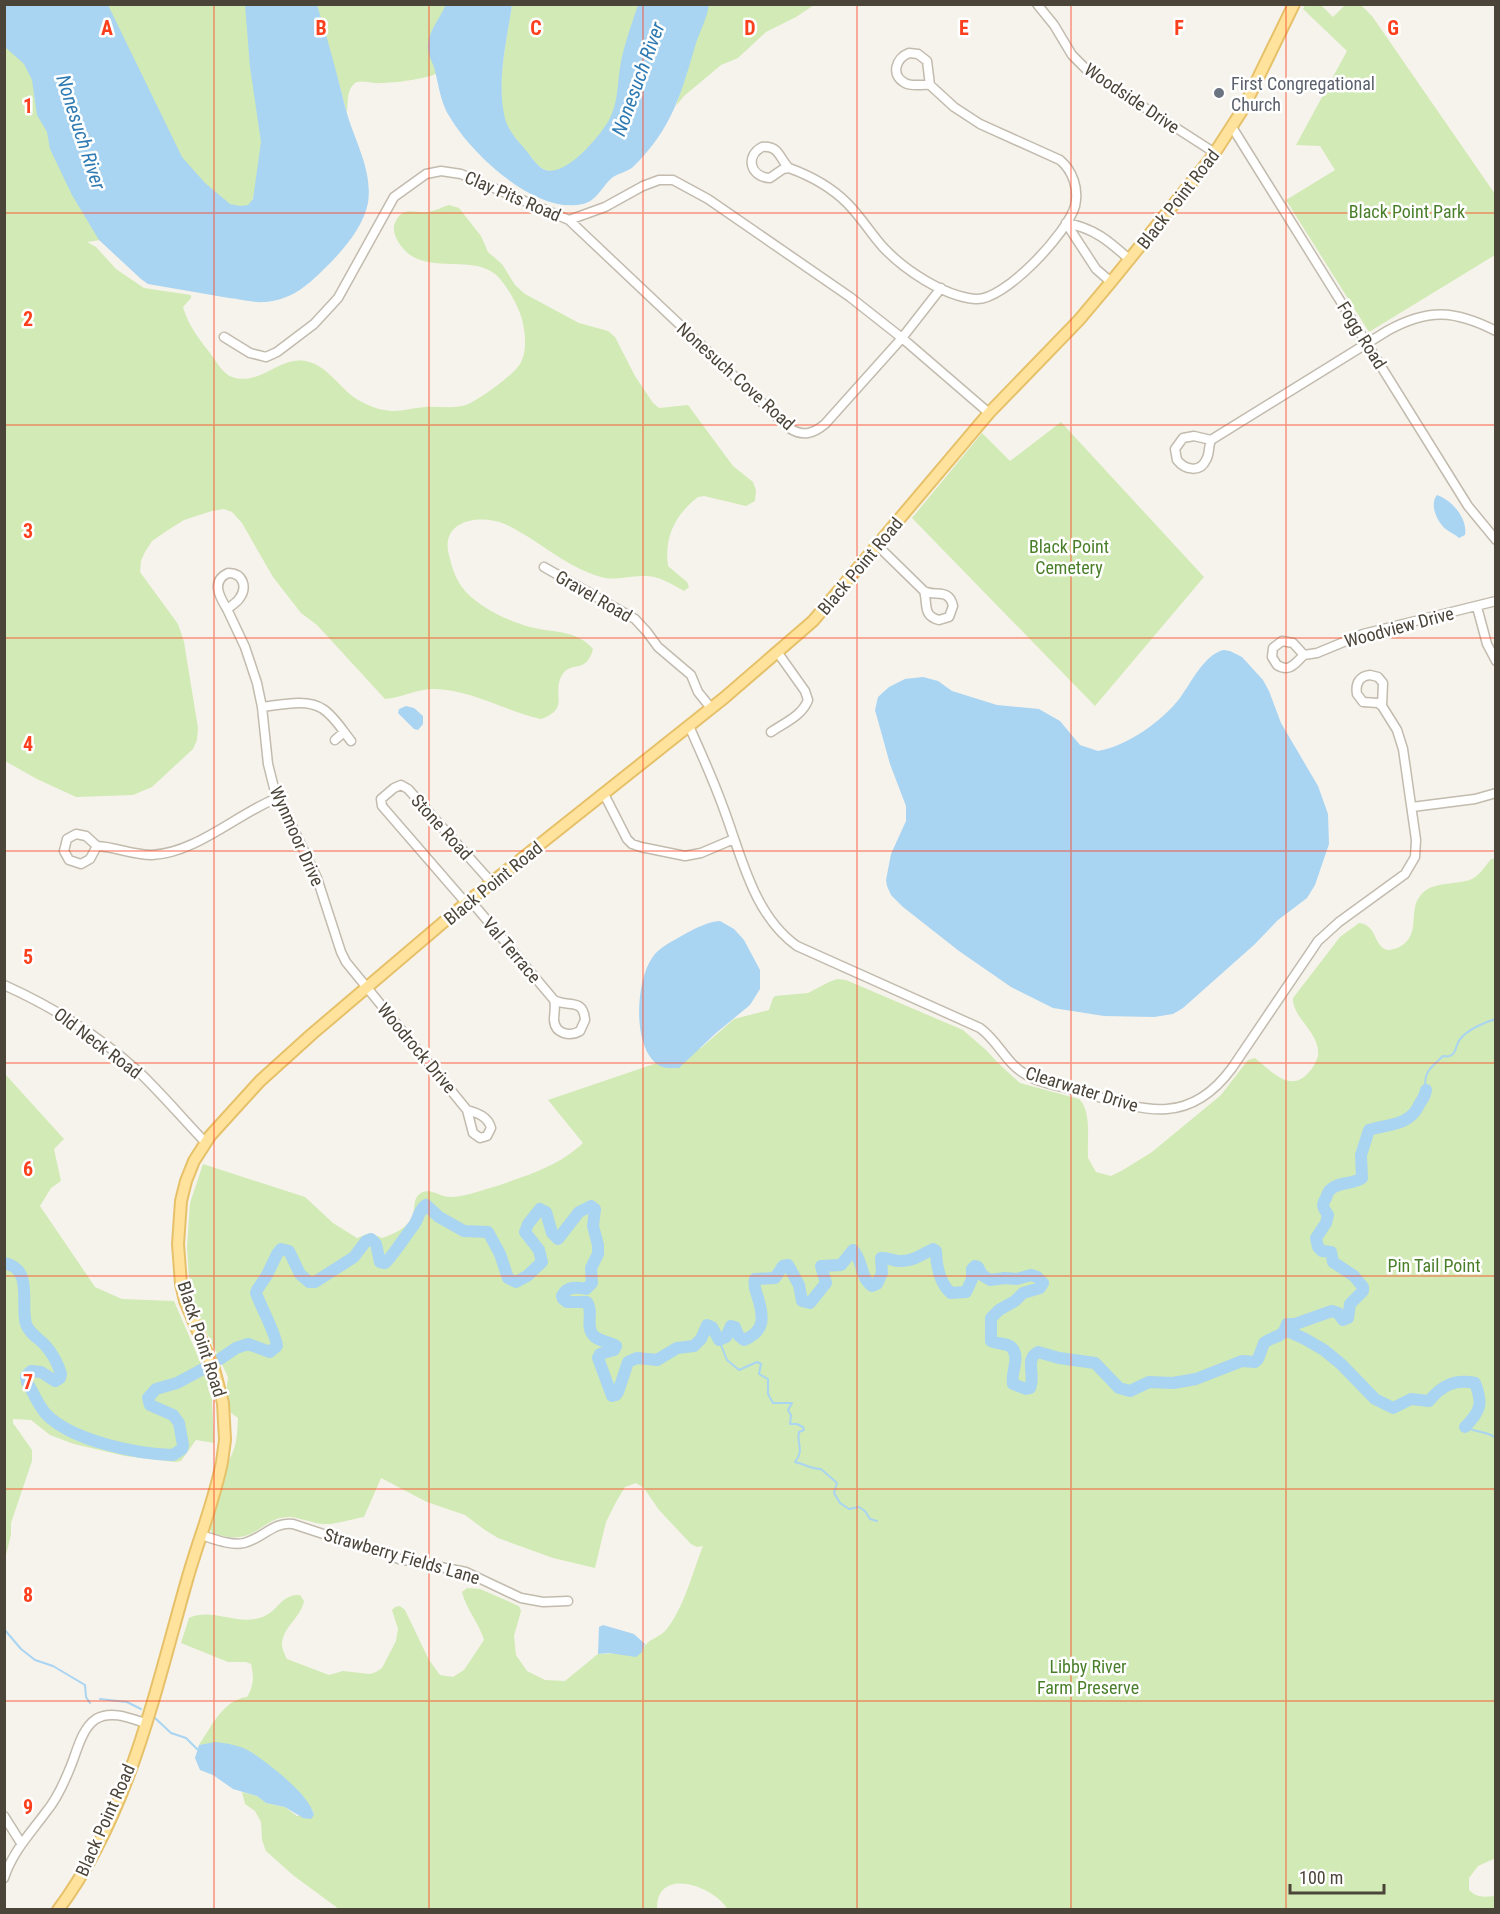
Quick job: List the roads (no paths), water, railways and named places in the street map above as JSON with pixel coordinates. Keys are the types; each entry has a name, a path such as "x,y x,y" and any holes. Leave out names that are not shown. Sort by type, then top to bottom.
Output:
{"main road":[{"name":"Black Point Road","path":"58,1910 90,1859 114,1809 145,1723 222,1462 225,1440 224,1413 214,1369 185,1301 178,1244 181,1201 186,1181 194,1161 206,1142 240,1102 271,1071 367,987 468,902 711,708 813,621 990,413 1079,320 1215,153 1232,127 1294,4"}],"street":[{"name":"Woodside Drive","path":"1037,4 1054,25 1072,55 1089,71 1215,153"},
{"path":"789,168 783,169 773,177 764,177 754,170 752,158 759,148 771,147 778,152 789,168 811,177 848,203 896,260 924,279 941,288 976,299 993,296 1035,261 1066,223 1073,210 1076,193 1071,174 1064,164 1055,158 980,124 954,107 930,85 908,84 901,80 896,70 900,58 912,52 923,57 928,64 930,85"},
{"name":"Fogg Road","path":"1232,127 1468,506 1496,540"},
{"name":"Clay Pits Road","path":"224,337 250,353 266,357 277,352 314,324 343,291 391,202 409,185 426,174 441,171 461,174 569,220 605,207 651,183 664,179 673,180 708,199 850,297 990,413"},
{"name":"Nonesuch Cove Road","path":"569,220 789,428 800,434 814,433 825,424 902,338"},
{"path":"1066,223 1087,228 1102,236 1130,260"},
{"path":"1066,223 1096,269 1111,282"},
{"path":"902,338 941,288"},
{"path":"1211,441 1194,436 1183,438 1175,449 1177,460 1189,469 1200,467 1207,458 1211,441 1402,322 1438,313 1464,316 1496,331"},
{"path":"878,546 924,591"},
{"name":"Gravel Road","path":"544,567 644,628 658,647 691,675 698,692 711,708"},
{"name":"Woodview Drive","path":"1304,655 1317,653 1363,634 1496,602"},
{"path":"1477,607 1487,644 1496,661"},
{"name":"Wynmoor Drive","path":"227,609 249,658 262,707 268,764 277,798 317,878 341,952 346,962 367,987"},
{"path":"771,732 804,708 808,700 805,691 778,653"},
{"path":"262,707 298,704 318,706 328,713 351,741"},
{"name":"Clearwater Drive","path":"689,726 765,913 778,931 797,946 980,1028 1011,1063 1029,1076 1130,1106 1148,1110 1164,1110 1194,1102 1218,1085 1232,1068 1318,941 1339,922 1395,883 1409,869 1416,852 1412,807 1401,742 1394,724 1382,706"},
{"path":"335,740 344,732"},
{"name":"Stone Road","path":"468,902 382,806 381,799 393,788 401,785 408,789 492,883"},
{"path":"1412,807 1475,799 1496,793"},
{"path":"604,794 627,839 641,847 691,856 734,839"},
{"path":"97,846 137,855 162,854 188,845 277,798"},
{"name":"Val Terrace","path":"468,902 554,1000 575,1004 582,1010 585,1020 580,1030 566,1034 557,1028 554,1020 554,1000"},
{"name":"Old Neck Road","path":"4,985 53,1009 119,1055 145,1078 206,1142"},
{"name":"Woodrock Drive","path":"367,987 467,1110"},
{"name":"Strawberry Fields Lane","path":"201,1535 243,1543 278,1526 293,1524 399,1559 466,1572 521,1598 543,1602 568,1601"},
{"path":"4,1878 21,1843 52,1804 72,1765 82,1739 92,1723 110,1715 124,1716 145,1723"},
{"path":"4,1816 21,1843"}],"water":[{"name":"Nonesuch River","path":"5,4 108,5 182,157 205,183 230,204 240,206 248,205 253,199 261,142 250,67 245,5 317,5 349,121 368,179 368,203 356,231 337,256 310,282 297,292 282,299 251,301 148,284 99,240 72,195 50,149 47,132 37,115 32,80 24,64 5,47"},
{"name":"Nonesuch River","path":"446,4 512,5 502,73 505,119 512,133 536,162 543,169 551,171 571,163 598,136 609,120 616,99 623,55 638,5 709,5 680,95 657,139 633,167 613,177 592,200 583,204 565,205 526,191 490,165 474,149 447,113 428,50 431,32"},
{"path":"1437,495 1443,497 1458,511 1464,523 1465,535 1459,538 1440,523 1434,508"},
{"path":"1223,650 1242,657 1263,680 1281,723 1318,786 1328,814 1329,844 1315,885 1307,898 1278,920 1255,944 1183,1008 1173,1014 1154,1017 1104,1016 1053,1008 1011,987 959,951 891,895 886,880 891,854 906,821 906,806 890,764 875,710 878,697 889,687 905,679 923,677 938,681 952,691 997,705 1039,709 1060,721 1080,745 1098,751 1121,744 1154,724 1173,707 1204,663"},
{"path":"406,706 414,708 423,716 423,724 418,730 414,729 398,713 399,709"},
{"path":"720,921 734,929 744,940 760,970 760,989 750,1005 679,1068 662,1067 649,1055 643,1043 640,1028 640,997 647,968 655,954 667,944 702,926"},
{"path":"603,1625 634,1634 645,1644 642,1652 636,1657 609,1653 598,1654 599,1627"},
{"path":"215,1742 247,1750 277,1771 305,1798 314,1815 311,1819 303,1818 285,1807 266,1803 257,1796 233,1789 213,1775 200,1770 195,1758 199,1745"}],"waterway":[{"path":"1426,1090 1425,1079 1432,1067 1443,1056 1451,1055 1464,1035 1496,1019"},
{"path":"220,1359 236,1348 248,1344 270,1352 277,1346 256,1293 281,1249 289,1251 300,1274 309,1282 315,1282 354,1257 366,1241 371,1239 376,1244 380,1262 385,1263 426,1205 439,1217 464,1231 488,1232 500,1254 508,1278 516,1282 527,1276 542,1262 539,1250 525,1232 528,1224 540,1209 546,1212 552,1233 558,1239 579,1212 591,1206 595,1209 593,1226 598,1245 598,1254 591,1268 592,1283 586,1289 569,1289 562,1296 567,1302 587,1302 593,1335 616,1346 614,1350 600,1354 598,1358 612,1396 618,1392 628,1362 637,1358 657,1360 677,1348 694,1346 701,1339 707,1325 712,1327 719,1340 726,1337 731,1326 735,1327 738,1335 744,1340 756,1332 762,1318 755,1279 775,1278 783,1266 788,1265 799,1285 802,1301 810,1303 826,1283 821,1266 841,1265 853,1250 865,1278 872,1286 877,1284 882,1273 881,1258 904,1261 933,1249 936,1251 941,1279 951,1293 966,1292 972,1279 972,1269 975,1266 982,1275 990,1280 1017,1279 1031,1275 1037,1277 1043,1283 1040,1288 1023,1293 991,1318 991,1341 1008,1345 1013,1350 1015,1354 1013,1384 1026,1389 1030,1388 1032,1359 1038,1352 1059,1358 1095,1363 1119,1388 1130,1391 1149,1382 1173,1383 1196,1379 1242,1361 1255,1362 1264,1343 1280,1335 1287,1324 1295,1324 1332,1311 1338,1313 1343,1320 1348,1318 1350,1304 1363,1291 1363,1287 1354,1276 1333,1262 1331,1252 1322,1251 1318,1247 1316,1238 1326,1223 1328,1215 1323,1205 1333,1187 1362,1178 1361,1155 1369,1130 1409,1118 1418,1107 1426,1090"},
{"path":"4,1263 13,1266 23,1279 27,1327 45,1345 61,1374 60,1378 55,1381 41,1372 31,1371 26,1376 27,1382 46,1414 72,1432 124,1449 173,1455 182,1449 183,1445 179,1423 173,1415 150,1405 148,1398 156,1389 177,1383 203,1369"},
{"path":"1286,1330 1324,1350 1375,1399 1393,1408 1411,1399 1429,1401 1449,1384 1475,1383 1480,1401 1479,1406 1465,1427"},
{"path":"719,1340 727,1360 739,1370 757,1362 761,1364 759,1374 768,1379 768,1394 773,1403 792,1403 788,1410 791,1415 790,1424 797,1424 804,1430 799,1432 800,1450 795,1462 821,1469 837,1483 834,1493 840,1503 849,1509 859,1507 870,1519 877,1521"},
{"path":"1465,1427 1496,1438"},
{"path":"4,1629 21,1649 35,1660 53,1666 85,1685 86,1697 90,1703"},
{"path":"100,1699 127,1702 141,1709"},
{"path":"155,1718 171,1733 186,1738 197,1749"}],"place":[{"name":"First Congregational Church","path":"1219,93"}],"park label":[{"name":"Black Point Park","path":"1407,211"},
{"name":"Black Point Cemetery","path":"1069,556"},
{"name":"Pin Tail Point","path":"1434,1265"},
{"name":"Libby River Farm Preserve","path":"1088,1676"}]}
